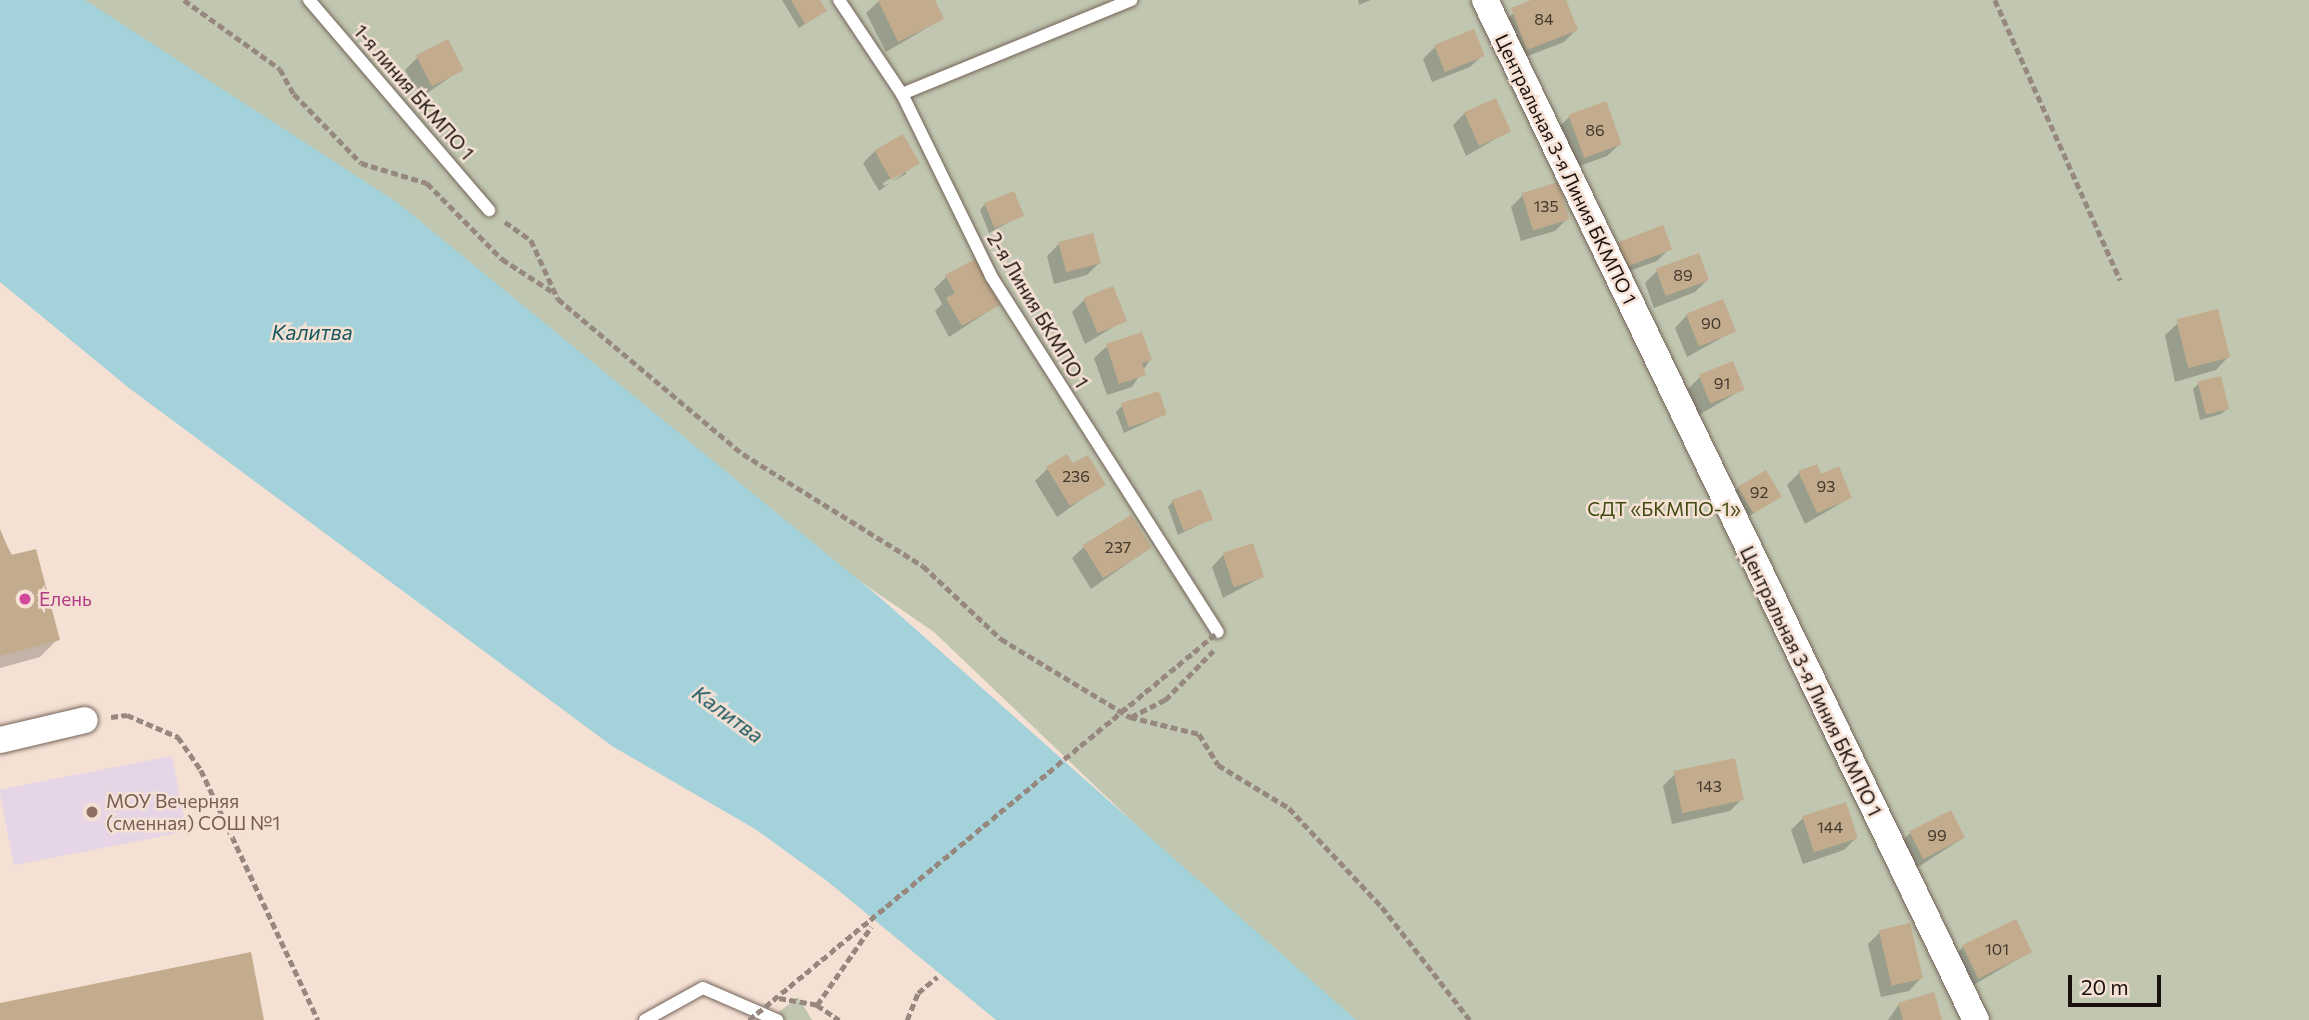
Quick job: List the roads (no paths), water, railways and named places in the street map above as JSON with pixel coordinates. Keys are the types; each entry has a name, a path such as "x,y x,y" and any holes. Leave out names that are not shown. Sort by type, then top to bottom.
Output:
{"street":[{"name":"Центральная 3-я Линия БКМПО 1","path":"1485,0 1976,1020"},
{"path":"0,740 85,720"}],"lane":[{"name":"1-я линия БКМПО 1","path":"309,0 489,210"},
{"name":"2-я Линия БКМПО 1","path":"839,0 902,94 991,276 1217,632"},
{"path":"902,94 1131,0"},
{"path":"645,1020 703,988 751,1006 778,1020"}],"water":[{"name":"Калитва","path":"0,0 85,0 398,203 877,595 1356,1020 996,1020 827,881 755,829 612,746 129,388 0,282"}],"place":[{"name":"Елень","path":"25,599"},
{"name":"МОУ Вечерняя (сменная) СОШ №1","path":"92,812"}],"park label":[{"name":"СДТ «БКМПО-1»","path":"1664,509"}]}
